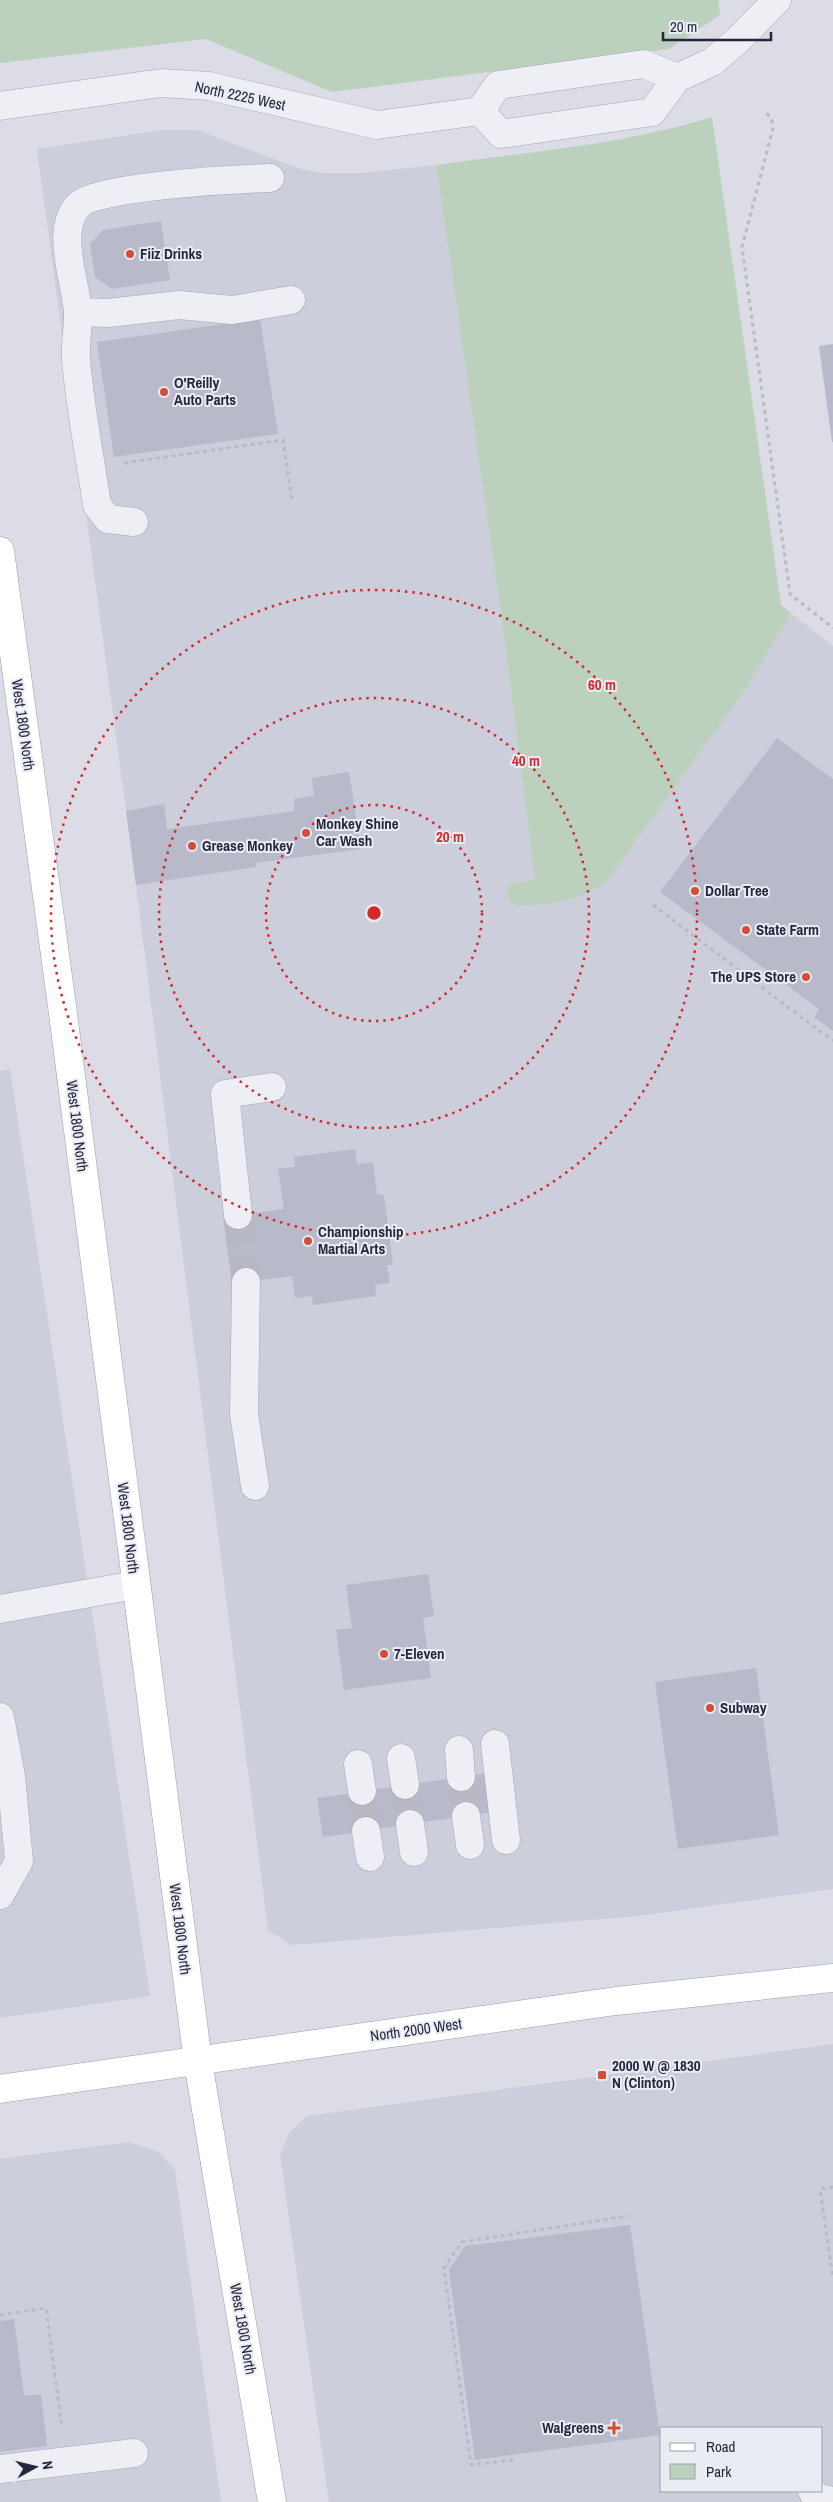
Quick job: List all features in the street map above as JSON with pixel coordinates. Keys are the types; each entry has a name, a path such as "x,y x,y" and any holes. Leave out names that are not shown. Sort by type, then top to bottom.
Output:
{"main road":[{"name":"West 1800 North","path":"0,551 60,996 198,2062 272,2502"},
{"name":"North 2000 West","path":"0,2089 616,2001 833,1978"}],"street":[{"path":"677,78 644,64 498,86 480,111 502,134 652,112 677,78 712,62 739,39 777,0"},
{"name":"North 2225 West","path":"0,106 161,83 209,86 377,125 480,111"},
{"path":"134,522 108,519 97,505 76,358 78,312 67,241 69,222 80,204 100,195 206,180 270,178"},
{"path":"78,312 108,313 179,305 232,310 291,300"},
{"path":"238,1215 225,1094 272,1087"},
{"path":"246,1282 244,1414 254,1486"},
{"path":"0,1609 135,1585"},
{"path":"0,1717 11,1776 19,1862 0,1896"},
{"path":"495,1744 506,1840"},
{"path":"459,1750 461,1777"},
{"path":"401,1758 405,1785"},
{"path":"358,1764 362,1791"},
{"path":"466,1816 470,1845"},
{"path":"410,1824 414,1852"},
{"path":"366,1830 370,1857"},
{"path":"0,2469 134,2453"},
{"path":"813,2492 817,2498 833,2501"}],"path":[{"path":"767,113 774,128 742,246 790,594 833,628"},
{"path":"121,464 283,440 292,502"},
{"path":"653,905 833,1041"},
{"path":"833,2187 820,2189 833,2279"},
{"path":"513,2460 471,2465 444,2268 462,2242 628,2216"},
{"path":"0,2315 46,2308 66,2461"}],"shaded area":[{"path":"161,130 197,130 301,169 322,173 361,173 436,165 500,607 535,880 513,883 607,881 746,689 791,613 833,646 833,1889 638,1916 291,1945 268,1930 136,885 37,149"},
{"path":"10,1069 150,1996 0,2018 0,1071"},
{"path":"833,2044 833,2502 329,2502 280,2154 289,2133 307,2116"},
{"path":"128,2142 158,2152 175,2170 221,2502 0,2502 0,2159"}],"green space":[{"path":"0,0 718,0 720,15 669,49 332,92 206,39 0,63"},
{"path":"712,117 781,605 791,613 746,689 607,881 585,893 563,901 539,905 514,905 508,899 507,889 513,883 535,880 500,607 436,165 610,141 678,127"}],"building":[{"path":"161,221 170,280 112,289 95,277 90,244 103,230"},
{"path":"260,319 278,434 114,457 97,342"},
{"path":"833,344 833,442 832,442 819,346"},
{"path":"777,738 833,779 833,1031 814,1017 819,1009 660,892"},
{"path":"349,772 361,849 256,863 256,867 136,885 126,811 164,804 167,829 294,811 294,799 314,796 312,778"},
{"name":"Championship Martial Arts","path":"355,1149 357,1164 373,1162 377,1194 384,1195 393,1265 387,1265 390,1283 375,1285 376,1296 313,1305 312,1296 295,1298 292,1276 232,1284 223,1217 284,1209 278,1169 295,1167 294,1157"},
{"path":"428,1574 434,1616 423,1618 431,1678 344,1690 336,1630 352,1628 346,1585"},
{"path":"756,1668 779,1835 678,1849 655,1682"},
{"path":"487,1773 492,1812 323,1837 317,1798"},
{"name":"Walgreens","path":"630,2225 660,2435 475,2460 449,2270 465,2246"},
{"path":"14,2319 24,2396 41,2394 47,2446 0,2452 0,2321"}],"tunnel":[{"path":"238,1215 246,1282"},
{"path":"461,1777 466,1816"},
{"path":"405,1785 410,1824"},
{"path":"362,1791 366,1831"}],"place":[{"name":"Fiiz Drinks","path":"130,254"},
{"name":"O'Reilly Auto Parts","path":"164,392"},
{"name":"Monkey Shine Car Wash","path":"306,833"},
{"name":"Grease Monkey","path":"192,846"},
{"name":"Dollar Tree","path":"695,891"},
{"name":"State Farm","path":"746,930"},
{"name":"The UPS Store","path":"806,977"},
{"name":"Championship Martial Arts","path":"308,1241"},
{"name":"7-Eleven","path":"384,1654"},
{"name":"Subway","path":"710,1708"},
{"name":"2000 W @ 1830 N (Clinton)","path":"602,2075"},
{"name":"Walgreens","path":"614,2428"}]}
